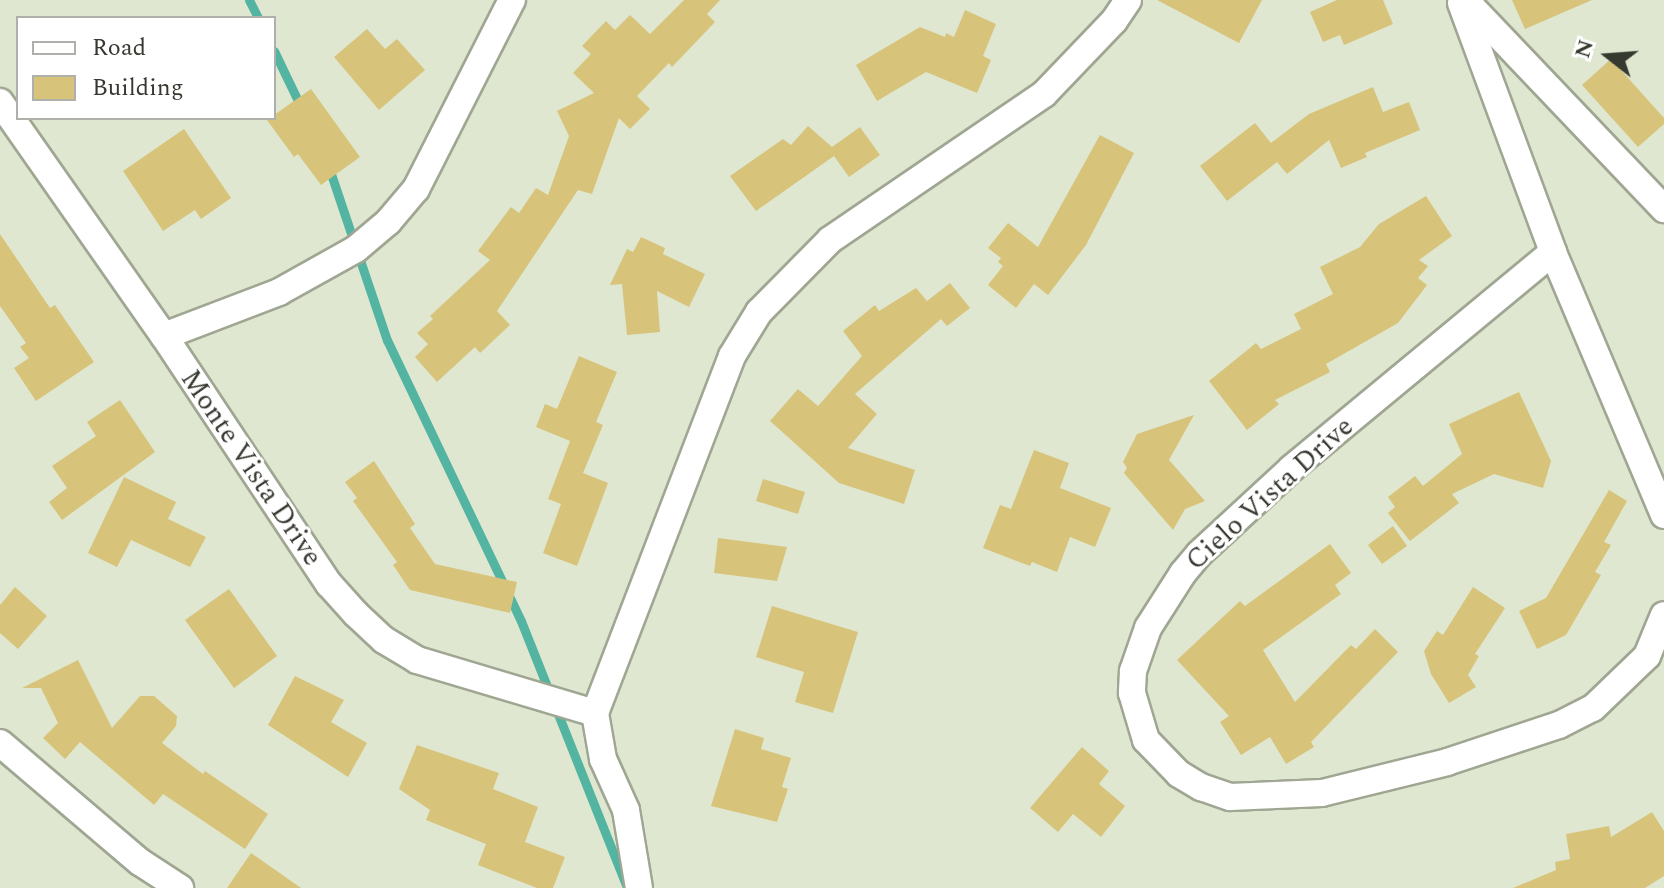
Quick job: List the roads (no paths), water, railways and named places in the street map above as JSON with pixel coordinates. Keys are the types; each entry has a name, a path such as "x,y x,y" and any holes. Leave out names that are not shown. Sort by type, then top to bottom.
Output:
{"street":[{"path":"164,336 279,292 356,249 388,222 416,189 512,0"},
{"path":"639,888 626,810 603,759 595,713 732,356 759,312 830,240 1044,94 1114,21 1128,0"},
{"path":"1462,0 1664,209"},
{"path":"1462,0 1553,252 1664,515"},
{"name":"Monte Vista Drive","path":"0,102 164,336 329,584 384,640 417,660 595,713"},
{"name":"Cielo Vista Drive","path":"1553,252 1291,469 1191,563 1157,610 1139,651 1132,693 1137,716 1146,740 1162,758 1201,787 1230,797 1322,793 1447,762 1559,725 1593,708 1647,656 1664,615"},
{"path":"0,743 140,862 180,888"}],"waterway":[{"path":"249,0 257,16"},
{"path":"276,55 301,107"},
{"path":"329,168 387,340 521,621 627,888"}]}
